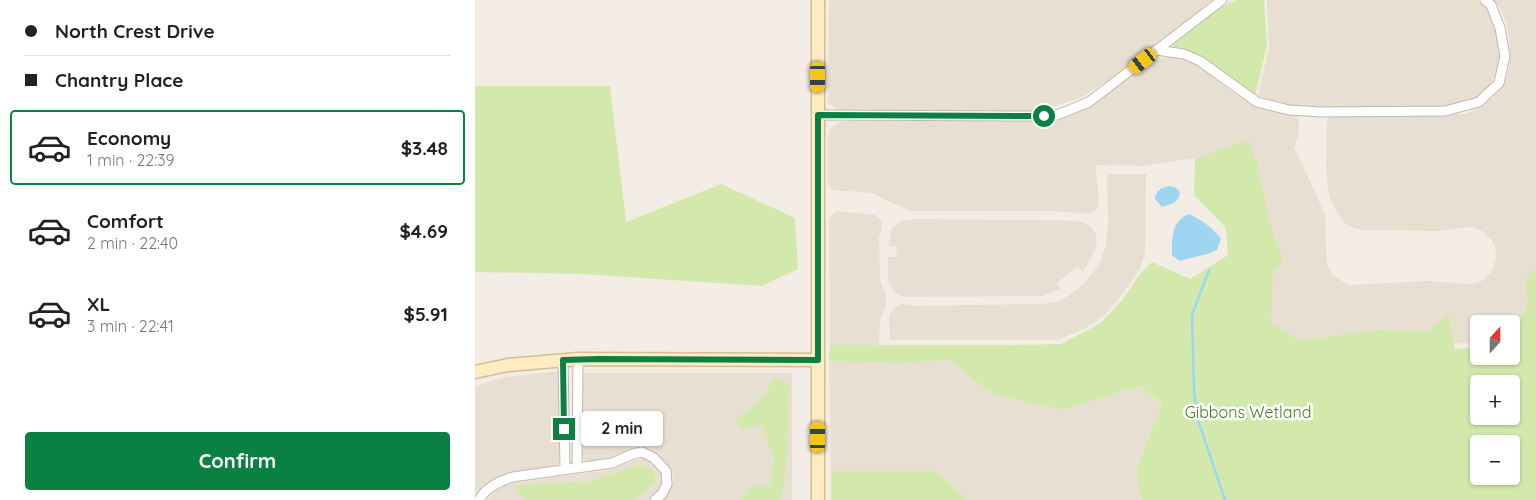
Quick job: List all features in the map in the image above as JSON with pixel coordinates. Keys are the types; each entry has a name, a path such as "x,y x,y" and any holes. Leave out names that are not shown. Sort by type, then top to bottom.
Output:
{"main road":[{"path":"818,0 818,500"},
{"path":"475,372 508,365 579,359 818,360"}],"street":[{"path":"818,115 1057,115 1089,102 1222,0"},
{"path":"1156,50 1184,54 1200,61 1257,102 1289,110 1321,112 1445,111 1479,102 1499,83 1505,56 1500,28 1491,5 1485,0"},
{"path":"577,467 579,359"},
{"path":"563,360 565,469"},
{"path":"479,500 497,482 513,477 613,463 641,452 655,458 666,471 667,484 662,494 655,500"}],"shaded area":[{"path":"829,0 1212,0 1129,66 1083,97 1027,112 848,111 836,109 828,102"},
{"path":"1267,0 1477,0 1486,7 1493,17 1501,54 1500,66 1488,88 1478,97 1469,102 1452,106 1287,106 1258,95 1269,47"},
{"path":"1493,0 1536,0 1536,341 1520,342 1520,315 1470,315 1470,343 1300,347 1266,327 1254,169 1194,158 1143,166 1095,165 1099,198 1098,207 1094,212 1088,214 1052,211 909,211 872,193 832,190 828,183 828,138 830,129 840,122 1039,119 1092,102 1154,61 1180,56 1189,59 1236,95 1251,103 1266,110 1295,116 1299,119 1299,133 1294,148 1325,215 1327,265 1337,278 1348,285 1427,281 1470,284 1482,281 1491,272 1496,259 1495,246 1482,231 1471,227 1436,231 1364,230 1353,228 1343,222 1331,201 1328,188 1326,167 1327,121 1330,117 1337,115 1465,114 1476,110 1492,99 1503,86 1509,69 1509,37 1500,7"},
{"path":"1107,174 1146,174 1145,252 1140,269 1104,316 1084,329 1057,340 890,340 889,316 894,308 901,304 913,306 1040,304 1057,302 1085,283 1099,265 1106,245 1108,224"},
{"path":"837,211 875,215 882,222 879,237 880,277 886,295 886,304 880,321 879,345 830,345 829,220"},
{"path":"914,219 1078,221 1090,226 1095,232 1097,243 1083,272 1077,267 1057,283 1061,289 1043,296 906,297 897,294 888,280 888,257 896,257 897,246 888,246 892,228 902,221"},
{"path":"951,360 990,393 1063,410 1138,386 1162,403 1136,469 1141,500 967,500 937,471 831,471 829,361 898,363"},
{"path":"553,372 560,373 561,454 559,463 553,467 510,472 485,486 475,498 475,386 505,377"},
{"path":"582,373 792,373 792,500 664,500 672,485 673,475 667,465 648,449 630,450 609,460 589,462 584,460 581,455"},
{"path":"640,458 650,459 663,476 662,486 648,500 487,500 496,490 507,484 609,470"}],"green space":[{"path":"1236,0 1264,0 1267,46 1255,95 1201,57 1192,52 1173,47 1176,40 1198,23"},
{"path":"475,86 610,86 626,222 721,184 795,218 798,269 762,286 581,274 475,272"},
{"name":"Gibbons Wetland","path":"1248,140 1257,162 1269,221 1283,261 1273,273 1271,323 1299,341 1375,330 1429,331 1448,314 1455,349 1470,348 1470,365 1520,365 1520,323 1528,303 1525,278 1536,269 1536,500 1141,500 1136,470 1162,403 1139,386 1063,410 990,393 951,360 898,363 829,361 830,345 1061,344 1101,323 1124,298 1139,275 1152,262 1190,279 1228,255 1226,228 1194,195 1195,159"},
{"path":"774,377 789,384 787,459 782,498 780,500 740,500 748,488 770,485 774,458 761,425 741,429 735,421 765,395"},
{"path":"640,464 653,469 656,481 636,500 525,500 515,492 517,485 591,481"},
{"path":"831,471 937,471 967,500 831,500"}],"water":[{"path":"1169,186 1175,187 1180,192 1178,199 1162,207 1155,199 1156,193"},
{"path":"1189,214 1207,224 1221,239 1217,250 1179,261 1172,255 1174,231 1179,221"}],"waterway":[{"path":"1209,270 1192,315 1194,392 1198,420 1225,500"}],"route":[{"path":"564,429 563,360 818,360 818,115 1044,116"}]}
